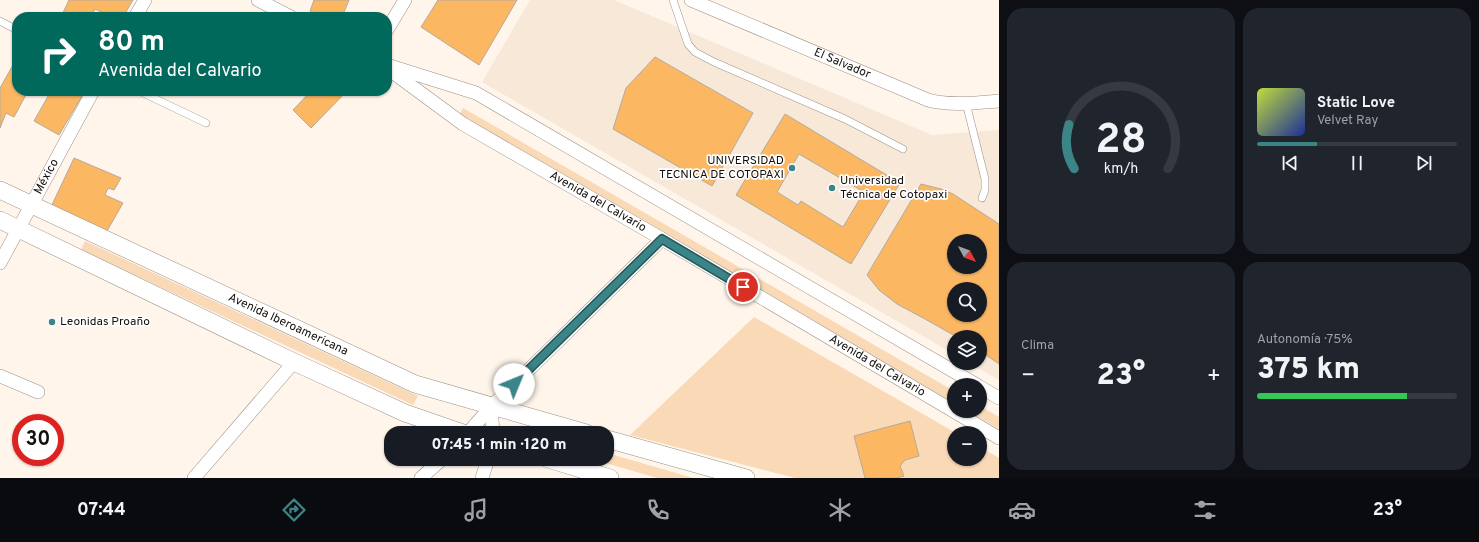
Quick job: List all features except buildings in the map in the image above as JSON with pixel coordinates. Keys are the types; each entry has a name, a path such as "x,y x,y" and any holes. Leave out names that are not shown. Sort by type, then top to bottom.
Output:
{"street":[{"path":"138,12 145,0"},
{"path":"258,0 281,12"},
{"path":"392,22 405,0"},
{"name":"El Salvador","path":"691,0 928,100 940,103 999,101"},
{"path":"392,67 476,93 965,378"},
{"name":"Avenida del Calvario","path":"392,72 463,124 662,239 999,438"},
{"name":"México","path":"0,263 90,96"},
{"name":"Avenida Iberoamericana","path":"0,190 415,384 561,426"},
{"path":"0,220 294,362 405,413 443,426"},
{"path":"474,426 491,406 662,239"},
{"path":"194,478 294,362"},
{"path":"0,376 38,392"},
{"path":"987,391 999,398"},
{"path":"491,406 492,426"},
{"path":"614,441 746,478"},
{"path":"421,478 434,466"},
{"path":"482,478 486,466"},
{"path":"571,466 610,478"}],"lane":[{"path":"674,0 688,44 695,52 903,148"},
{"path":"0,21 12,27"},
{"path":"149,96 206,123"},
{"path":"966,103 985,179 985,190 982,198"}],"shaded area":[{"name":"Universidad Técnica de Cotopaxi","path":"530,0 614,0 932,135 999,130 999,380 981,370 987,370 987,330 947,330 947,350 482,82"},
{"path":"463,108 947,387 947,399 458,117"},
{"path":"85,241 418,396 413,405 81,250"},
{"path":"754,317 947,428 947,466 987,466 987,451 999,458 999,478 795,478 630,435"},
{"path":"987,410 999,417 999,429 980,418 987,418"},
{"path":"614,455 693,478 657,478 614,465"}],"place":[{"name":"UNIVERSIDAD TECNICA DE COTOPAXI","path":"792,168"},
{"name":"Universidad Técnica de Cotopaxi","path":"832,188"},
{"name":"Leonidas Proaño","path":"52,322"}],"route":[{"path":"514,384 662,239 743,287"}]}
